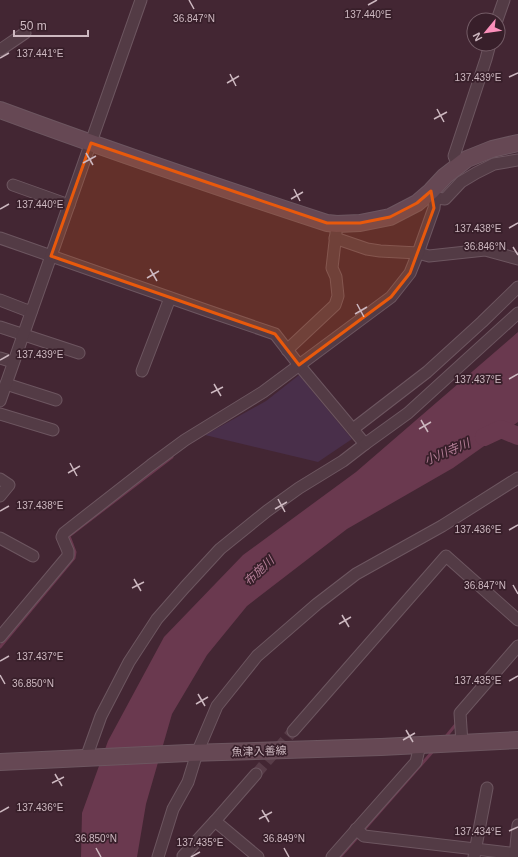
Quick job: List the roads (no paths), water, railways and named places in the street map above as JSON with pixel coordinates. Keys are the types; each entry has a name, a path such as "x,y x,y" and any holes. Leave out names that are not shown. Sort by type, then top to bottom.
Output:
{"street":[{"path":"0,401 141,0"},
{"path":"500,12 504,0"},
{"path":"0,50 25,33"},
{"path":"458,165 454,156 488,52"},
{"path":"0,110 91,143 327,223 336,231 367,249 418,253 429,256 485,250 518,259"},
{"path":"336,231 360,223 390,217 433,194 444,176 467,159 492,149 518,143"},
{"path":"433,194 445,199 461,182 476,173 494,164 518,160"},
{"path":"13,186 69,205"},
{"path":"0,637 68,556 68,551 62,537 64,533 151,464 185,440 263,392 391,297 410,273 434,208 433,194"},
{"path":"287,350 335,305 338,296 336,277 332,268 336,231"},
{"path":"0,238 275,334 365,444"},
{"path":"353,429 427,372 518,287"},
{"path":"142,371 170,298"},
{"path":"0,300 31,312"},
{"path":"89,758 101,716 129,662 157,619 220,549 267,511 299,488 343,461 408,413 518,313"},
{"path":"0,327 79,353"},
{"path":"0,358 14,362"},
{"path":"6,384 56,400"},
{"path":"0,414 53,430"},
{"path":"158,857 173,809 188,782 192,753 217,706 257,656 317,604 356,574 442,526 518,478"},
{"path":"0,479 9,485 0,496"},
{"path":"0,538 33,556"},
{"path":"294,731 446,556 518,620"},
{"path":"462,743 460,713 518,646"},
{"name":"魚津入善線","path":"0,762 518,740"},
{"path":"332,857 416,762 420,745"},
{"path":"183,856 256,774"},
{"path":"474,853 487,788"},
{"path":"215,821 258,857"},
{"path":"356,829 364,836 474,853 516,855 518,825"}],"water":[{"name":"布施川","path":"518,332 518,422 453,468 347,529 247,606 207,655 172,714 146,804 137,857 81,857 82,813 108,741 164,637 243,555 356,472"}],"waterway":[{"name":"小川寺川","path":"484,437 501,429 518,436"},
{"path":"0,647 74,558 75,552 69,536 172,457"},
{"path":"444,739 457,723"},
{"path":"340,857 434,750"}],"tunnel":[{"path":"256,774 293,731"}]}
